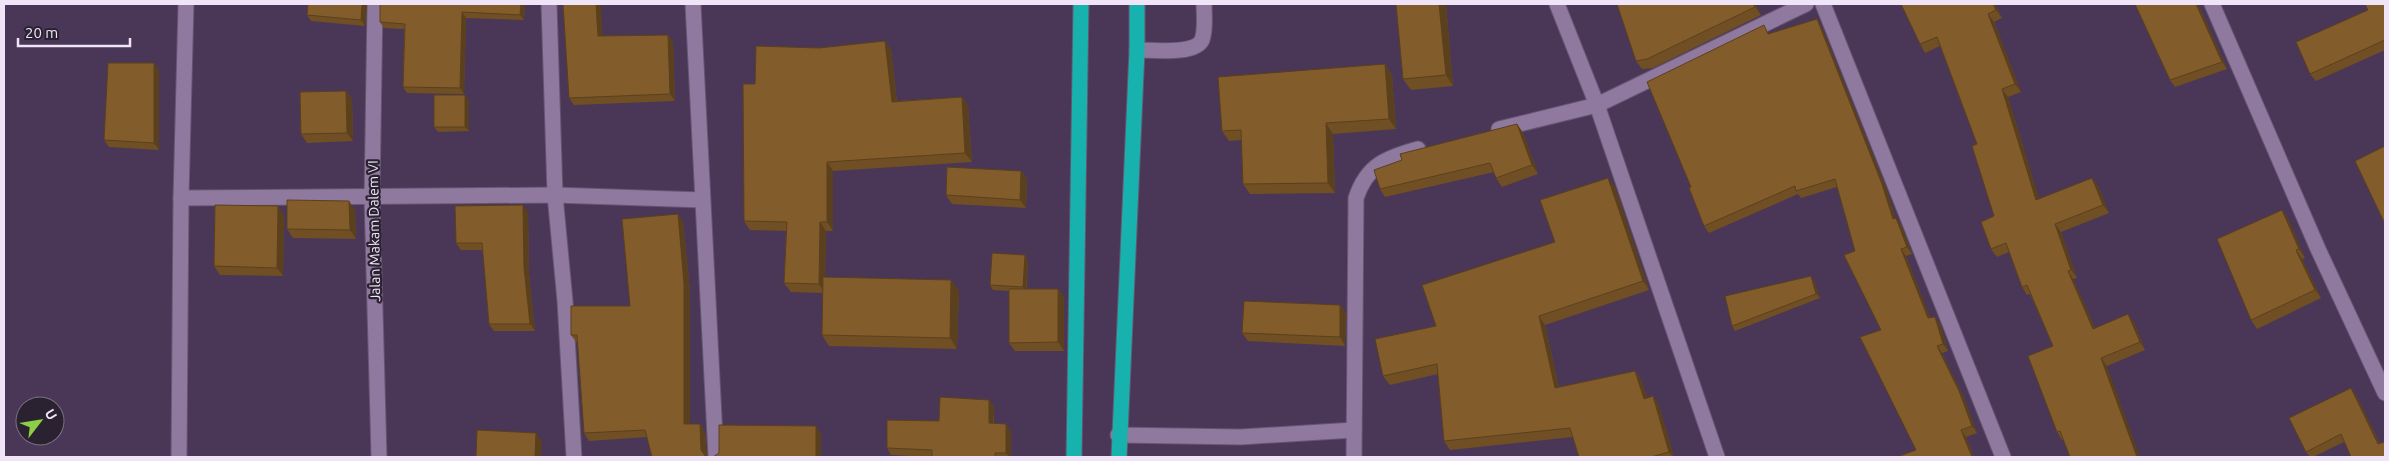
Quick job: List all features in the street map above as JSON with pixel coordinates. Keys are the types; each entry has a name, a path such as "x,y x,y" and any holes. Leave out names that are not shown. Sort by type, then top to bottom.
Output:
{"highway":[{"path":"1074,457 1082,4"},
{"path":"1118,457 1138,50 1137,4"}],"street":[{"path":"179,457 181,198 186,4"},
{"name":"Jalan Makam Dalem VI","path":"375,4 372,198 379,457"},
{"path":"549,4 555,195 565,301 574,457"},
{"path":"693,4 716,457"},
{"path":"1138,50 1187,50 1196,47 1201,42 1203,34 1204,4"},
{"path":"1558,4 1596,104 1717,457"},
{"path":"1483,133 1596,104 1806,4"},
{"path":"1822,4 2003,457"},
{"path":"2212,4 2318,249 2385,393"},
{"path":"1354,457 1356,198 1361,181 1370,170 1390,158 1435,145"},
{"path":"181,198 372,198 555,195 702,200"},
{"path":"1118,436 1241,437 1354,430"}],"building":[{"path":"308,4 362,4 361,20 307,15"},
{"path":"380,4 521,4 520,15 462,12 460,88 403,87 405,24 380,22"},
{"path":"563,4 596,4 598,36 668,35 670,94 569,98"},
{"path":"1396,4 1439,4 1446,75 1403,79"},
{"path":"1617,4 1753,4 1755,7 1647,59 1636,61"},
{"path":"1901,4 1993,4 1996,10 1988,14 2015,84 2002,89 2036,200 2092,178 2103,205 2055,224 2071,270 2068,271 2093,329 2128,314 2140,342 2101,358 2137,457 2070,457 2060,431 2057,432 2028,356 2053,346 2027,285 2022,287 2006,243 1991,249 1981,222 1994,216 1972,146 1977,144 1937,37 1920,44"},
{"path":"2135,4 2196,4 2222,62 2170,80"},
{"path":"2365,4 2385,4 2385,40 2310,74 2296,42 2368,10"},
{"path":"1817,19 1882,184 1893,219 1896,218 1907,247 1901,249 1928,318 1935,317 1943,344 1937,346 1959,391 1972,426 1961,430 1972,457 1897,457 1916,450 1860,337 1881,330 1844,255 1855,251 1835,179 1796,191 1795,186 1704,226 1689,188 1691,187 1647,82 1764,25 1768,34"},
{"path":"885,41 892,102 962,97 965,153 827,162 827,222 820,222 819,284 784,283 787,222 744,221 743,84 755,84 756,46 819,48"},
{"path":"108,63 154,63 154,143 104,140"},
{"path":"1385,64 1389,119 1326,123 1328,183 1243,184 1241,130 1222,131 1218,77"},
{"path":"346,91 347,133 301,134 300,92"},
{"path":"434,95 465,95 465,127 434,127"},
{"path":"1517,124 1532,165 1496,178 1490,163 1380,189 1374,170 1402,160 1400,154"},
{"path":"2385,146 2385,224 2355,161"},
{"path":"947,167 1021,171 1020,200 946,195"},
{"path":"1608,178 1643,281 1539,316 1555,388 1635,371 1644,399 1653,396 1669,452 1651,457 1579,457 1570,428 1444,441 1437,364 1383,376 1375,339 1436,326 1422,285 1555,242 1540,200"},
{"path":"287,200 349,201 350,230 287,229"},
{"path":"215,205 278,206 277,268 214,266"},
{"path":"523,205 524,267 530,324 489,324 482,243 456,243 455,206"},
{"path":"2282,210 2299,249 2296,250 2315,290 2251,320 2217,239"},
{"path":"678,214 684,283 684,424 700,424 701,450 706,457 652,457 645,430 584,433 577,335 571,335 571,306 630,306 622,219"},
{"path":"992,253 1025,255 1023,287 990,285"},
{"path":"1811,276 1816,294 1732,326 1725,296"},
{"path":"823,277 951,280 950,338 822,335"},
{"path":"1009,289 1058,289 1058,342 1009,343"},
{"path":"1244,301 1340,305 1340,337 1242,333"},
{"path":"2351,388 2378,444 2384,442 2385,457 2351,457 2341,434 2306,452 2289,418"},
{"path":"940,397 989,400 989,423 1006,424 1006,453 995,453 995,457 932,457 932,450 887,448 887,420 939,421"},
{"path":"719,425 816,426 816,457 713,457 719,453"},
{"path":"477,430 536,433 535,457 476,457"}]}
